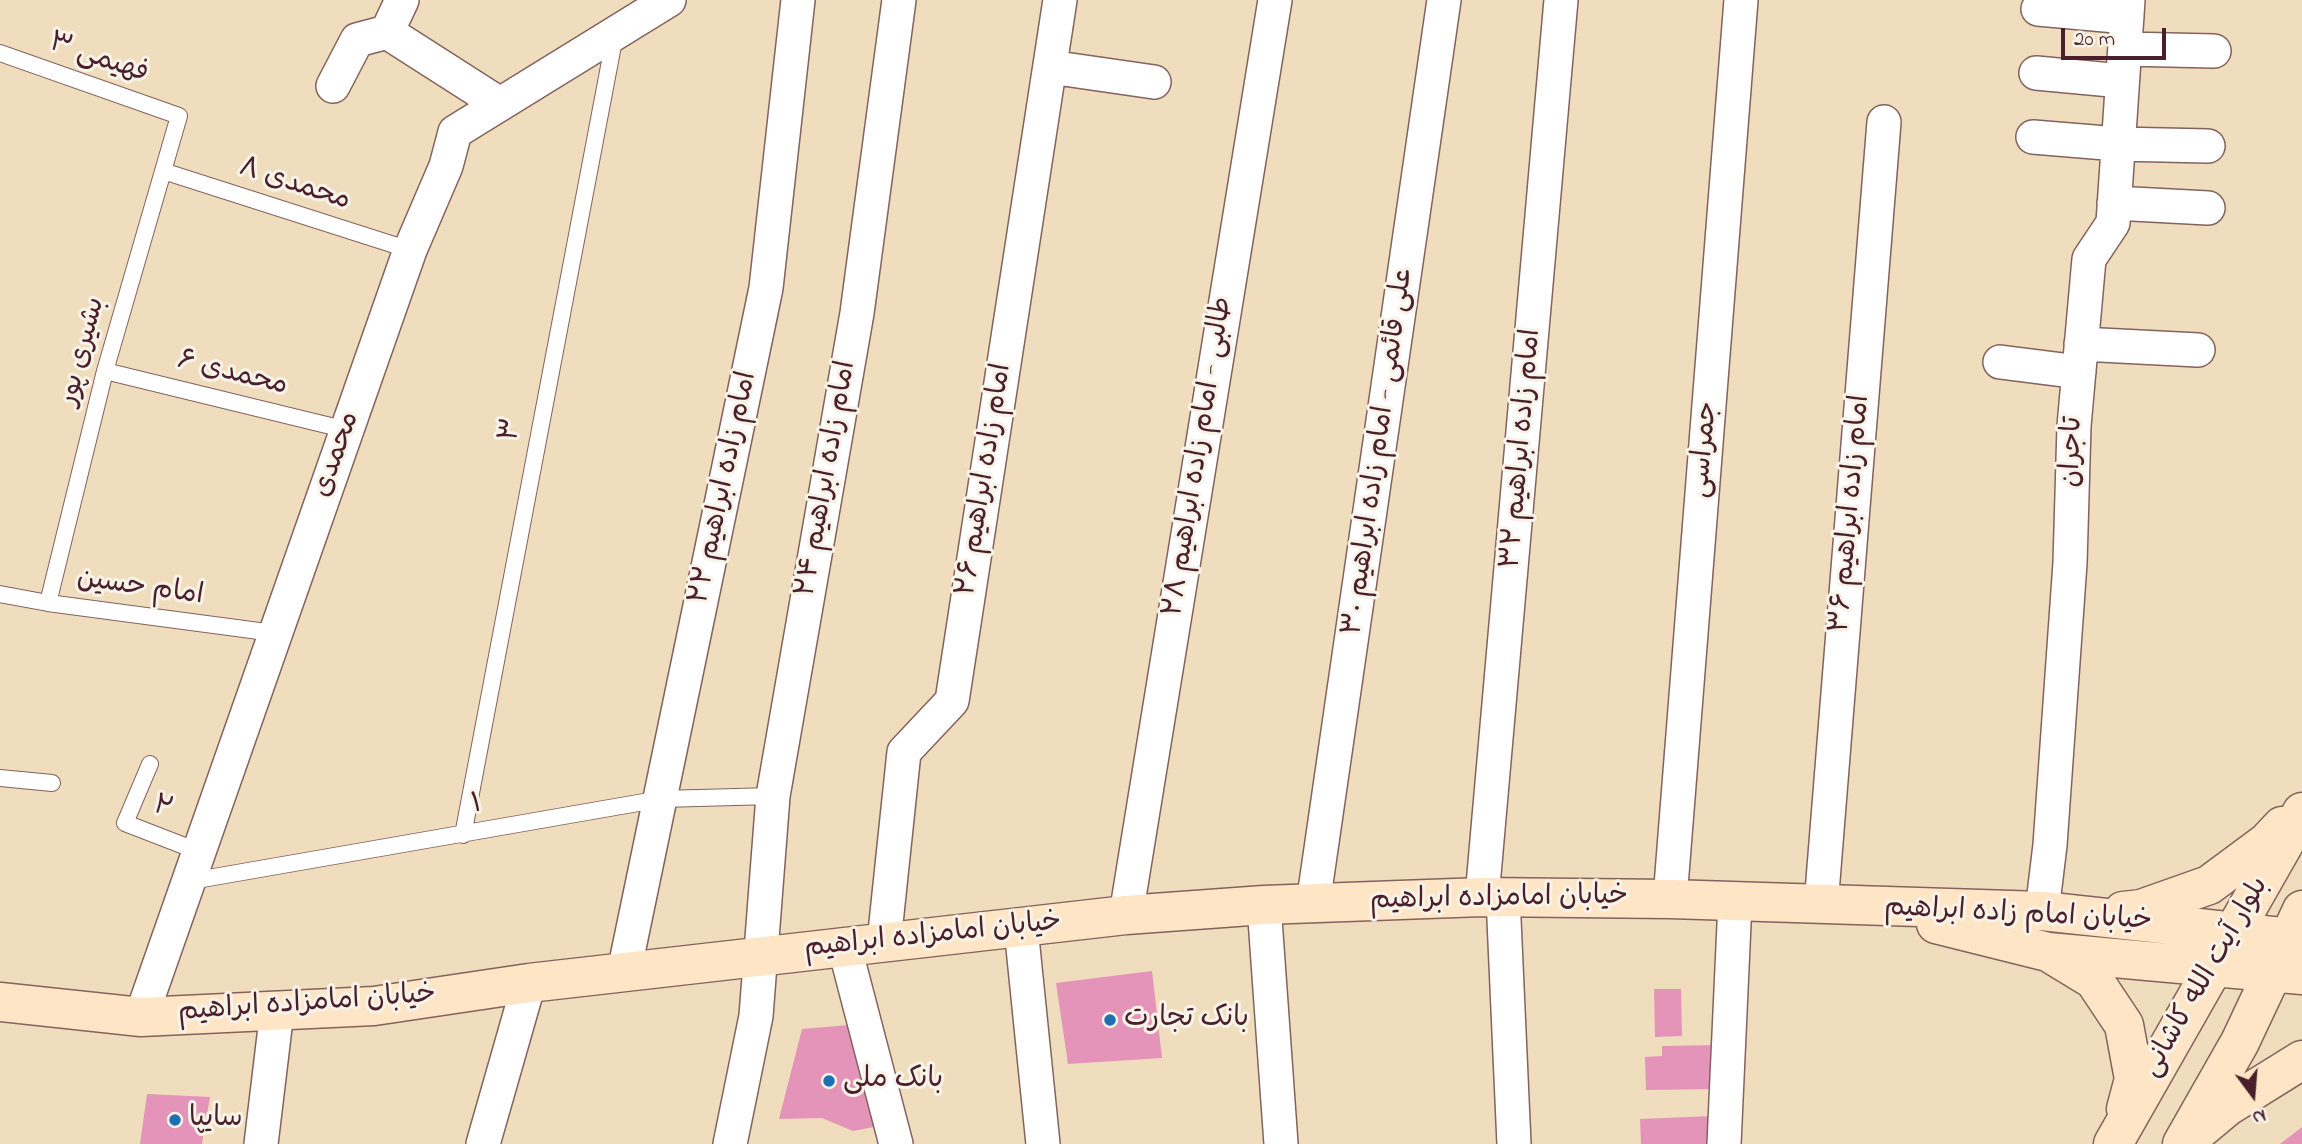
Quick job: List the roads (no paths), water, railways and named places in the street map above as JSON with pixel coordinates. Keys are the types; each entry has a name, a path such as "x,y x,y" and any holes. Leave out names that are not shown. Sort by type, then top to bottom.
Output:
{"main road":[{"path":"2056,913 2141,909 2209,885 2267,842 2302,804"},
{"name":"بلوار آیت الله کاشانی","path":"2117,1137 2302,812"},
{"name":"خیابان امامزاده ابراهیم","path":"0,1002 141,1017 374,1006 529,983 760,958 844,945 1126,915 1264,905 1492,897 1670,899 1870,906"},
{"path":"2253,897 2261,910 2274,917 2289,917 2298,929"},
{"name":"خیابان امام زاده ابراهیم","path":"1870,906 2056,913 2234,932 2298,929"},
{"name":"خیابان امام زاده ابراهیم","path":"1870,906 2048,953 2287,974"},
{"name":"بلوار آیت الله کاشانی","path":"2183,1144 2240,1042 2287,974 2298,929"},
{"path":"2048,953 2094,980 2124,1025 2134,1079 2117,1137"},
{"path":"2187,1015 2204,1007 2223,1010 2237,1024 2240,1042"},
{"path":"2183,1144 2228,1106 2302,1060"}],"street":[{"path":"387,32 402,0"},
{"name":"محمدی","path":"141,1017 274,633 410,250 446,166 455,132 498,103 615,35 669,0"},
{"name":"امام زاده ابراهیم ۲۲","path":"624,972 766,288 798,0"},
{"name":"امام زاده ابراهیم ۲۴","path":"730,1144 756,1016 773,796 857,313 900,0"},
{"name":"امام زاده ابراهیم ۲۶","path":"884,942 904,752 952,701 1060,0"},
{"name":"طالبی - امام زاده ابراهیم ۲۸","path":"1126,915 1275,0"},
{"name":"علی قائمی - امام زاده ابراهیم ۳۰","path":"1313,904 1444,0"},
{"name":"امام زاده ابراهیم ۳۲","path":"1514,1144 1492,897 1562,0"},
{"name":"جمراسی","path":"1670,899 1741,0"},
{"path":"2038,9 2125,37 2214,51"},
{"path":"334,86 356,40 387,32 498,103"},
{"path":"2036,73 2125,37"},
{"name":"تاجران","path":"2056,913 2050,845 2070,563 2080,358 2089,259 2113,223 2125,37"},
{"path":"1050,67 1154,82"},
{"name":"امام زاده ابراهیم ۳۶","path":"1821,905 1884,122"},
{"path":"2033,137 2118,144 2208,146"},
{"path":"2114,203 2208,208"},
{"path":"2000,362 2198,350"},
{"path":"1724,1144 1735,902"},
{"path":"1264,905 1282,1144"},
{"path":"1021,928 1043,1144"},
{"path":"844,945 896,1144"},
{"path":"483,1144 529,983"},
{"path":"261,1144 277,1011"}],"lane":[{"name":"۳","path":"463,835 615,35"},
{"name":"فهیمی ۳","path":"0,53 179,116"},
{"name":"بشیری پور","path":"48,603 105,371 179,116"},
{"name":"محمدی ۸","path":"163,171 410,250"},
{"name":"محمدی ۶","path":"105,371 347,430"},
{"name":"امام حسین","path":"0,594 48,603 274,633"},
{"name":"۲","path":"150,764 125,823 195,866"},
{"path":"0,778 52,783"},
{"name":"۱","path":"195,866 463,835 661,799 773,796"}],"place":[{"name":"بانک تجارت","path":"1110,1020"},
{"name":"بانک ملی","path":"829,1081"},
{"name":"سایپا","path":"175,1120"}]}
